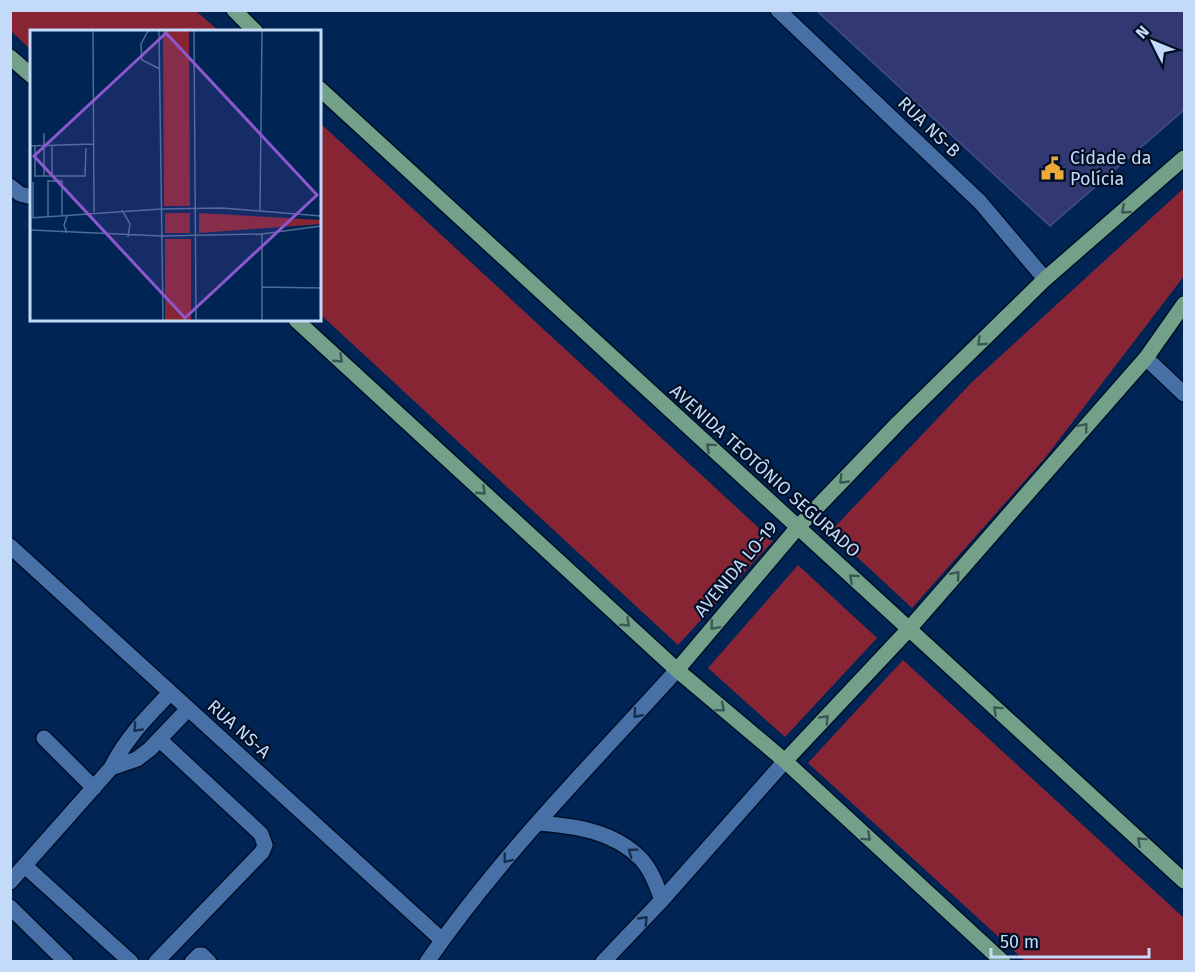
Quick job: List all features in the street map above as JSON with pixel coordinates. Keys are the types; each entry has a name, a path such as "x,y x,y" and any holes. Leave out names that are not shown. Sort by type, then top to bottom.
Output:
{"main road":[{"path":"234,10 254,30"},
{"path":"10,57 30,74"},
{"name":"AVENIDA TEOTÔNIO SEGURADO","path":"321,90 1185,881"},
{"name":"AVENIDA LO-19","path":"676,670 798,527 899,422 1045,279 1185,158"},
{"path":"785,761 909,629 1146,358 1185,304"},
{"path":"297,321 676,670 785,761 1004,962"}],"street":[{"name":"RUA NS-B","path":"778,10 980,202 1045,279"},
{"path":"1146,358 1185,394"},
{"name":"RUA NS-A","path":"10,546 442,940"},
{"name":"AVENIDA LO-19","path":"427,962 520,842 676,670"},
{"path":"10,882 111,768 121,748 131,735 170,693"},
{"path":"111,768 137,759 160,740 188,709"},
{"path":"44,738 94,788"},
{"path":"156,962 262,852 265,845 261,834 160,740"},
{"path":"603,962 662,900 785,761"},
{"path":"539,823 570,825 595,831 620,843 641,859 653,878 662,900"},
{"path":"25,866 130,962"},
{"path":"10,907 66,962"},
{"path":"192,962 202,955 209,962"}],"shaded area":[{"path":"10,11 196,11 218,30 30,30 30,49 11,31"},
{"path":"321,124 773,541 678,645 321,315"},
{"path":"1184,188 1184,276 1045,458 912,608 830,532 972,382"},
{"path":"798,565 877,638 785,737 708,668"},
{"path":"903,660 1184,918 1184,961 1025,961 808,763"}],"building":[{"name":"Cidade da Polícia","path":"816,10 1184,10 1184,110 1050,226"}],"place":[{"name":"Cidade da Polícia","path":"1052,168"}]}
